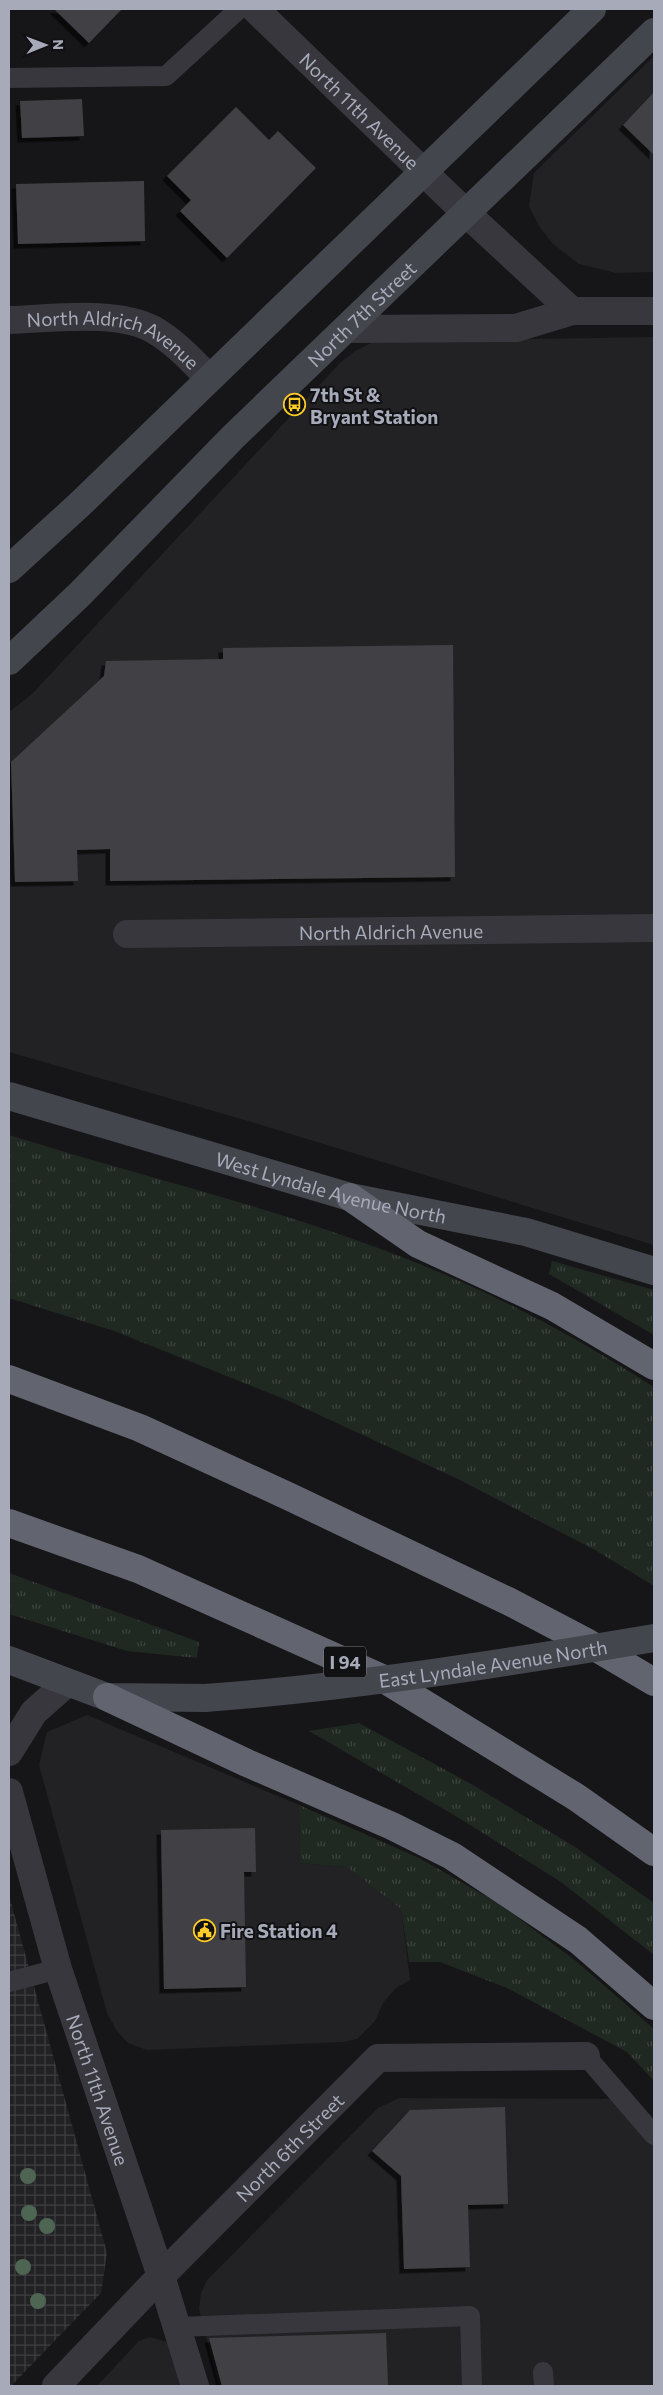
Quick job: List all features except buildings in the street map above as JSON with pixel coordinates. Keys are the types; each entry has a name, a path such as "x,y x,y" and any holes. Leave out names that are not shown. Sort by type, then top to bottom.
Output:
{"highway":[{"path":"350,1196 418,1244 552,1306 654,1366"},
{"path":"9,1379 140,1428 290,1497 508,1601 588,1643 654,1682"},
{"name":"I 94","path":"9,1523 138,1569 384,1679 576,1797 654,1852"},
{"path":"107,1696 247,1763 392,1826 452,1856 578,1940 654,2006"}],"main road":[{"path":"9,569 79,505 592,9"},
{"name":"North 7th Street","path":"9,661 80,594 233,438 654,32"},
{"name":"West Lyndale Avenue North","path":"9,1096 350,1196 526,1232 654,1271"},
{"name":"East Lyndale Avenue North","path":"9,1660 67,1683 107,1696 205,1698 282,1692 405,1677 654,1638"}],"street":[{"name":"North 11th Avenue","path":"255,9 424,170 466,213 572,311"},
{"path":"346,329 516,328 572,311 654,310"},
{"name":"North Aldrich Avenue","path":"9,320 115,317 153,329 176,346 209,378"},
{"name":"North Aldrich Avenue","path":"126,934 654,928"},
{"path":"9,1752 34,1712 67,1683"},
{"name":"North 11th Avenue","path":"9,1792 58,1969 178,2327 195,2386"},
{"name":"North 6th Street","path":"56,2386 161,2276 378,2058 586,2056"}],"lane":[{"path":"9,78 166,76 240,9"},
{"path":"9,1982 58,1969"},
{"path":"586,2056 654,2134"},
{"path":"178,2327 470,2316 472,2386"}],"shaded area":[{"path":"654,56 654,272 616,273 579,264 553,244 539,226 529,206 534,173"},
{"path":"654,337 654,1245 248,1121 9,1052 9,712 32,694 340,363 355,351 379,339 410,341"},
{"path":"87,1715 299,1805 300,1863 347,1867 401,1909 410,1980 396,1988 383,2003 375,2021 357,2039 343,2042 147,2050 128,2043 117,2031 107,2013 39,1765 47,1732"},
{"path":"9,1895 107,2253 101,2293 11,2386 9,2386"},
{"path":"399,2098 611,2099 624,2106 654,2146 654,2386 219,2386 199,2309 201,2293 207,2280 378,2108"},
{"path":"150,2337 167,2342 174,2358 180,2386 97,2386 139,2341"}],"green space":[{"path":"9,1135 277,1214 383,1250 463,1282 519,1309 601,1354 654,1387 654,1586 595,1550 456,1478 289,1401 114,1331 9,1298"},
{"path":"552,1261 654,1290 654,1335 549,1274"},
{"path":"9,1573 199,1642 197,1658 127,1651 9,1614"},
{"path":"359,1723 473,1785 575,1847 654,1903 654,1955 561,1882 459,1818 309,1731"},
{"path":"299,1805 419,1858 498,1903 576,1961 654,2029 654,2081 627,2052 507,1988 440,1962 409,1962 401,1909 347,1867 300,1863"}],"place":[{"name":"7th St & Bryant Station","path":"294,405"},
{"name":"Fire Station 4","path":"204,1930"}]}
